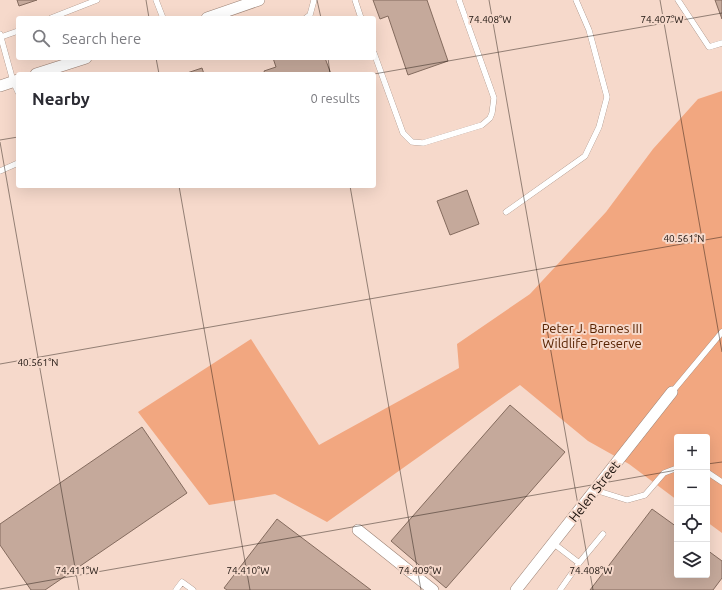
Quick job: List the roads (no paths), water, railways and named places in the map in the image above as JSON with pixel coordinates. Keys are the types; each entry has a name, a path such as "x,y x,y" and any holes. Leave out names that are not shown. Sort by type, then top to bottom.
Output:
{"street":[{"path":"217,16 259,0"},
{"path":"42,72 80,60"},
{"path":"0,86 16,81"},
{"name":"Helen Street","path":"516,590 672,392"},
{"path":"358,530 433,590"}],"lane":[{"path":"56,16 97,0"},
{"path":"156,0 162,16"},
{"path":"309,16 314,0"},
{"path":"355,0 360,16"},
{"path":"376,59 403,133 412,142 423,144 482,125 490,118 494,98 459,0"},
{"path":"506,212 584,156 599,127 607,97 589,30 576,0"},
{"path":"678,0 709,47 722,43"},
{"path":"16,32 0,36 16,81"},
{"path":"0,171 16,164"},
{"path":"672,392 722,332"},
{"path":"595,490 627,500 645,495 664,473 674,469"},
{"path":"710,474 722,482"},
{"path":"560,590 579,563 603,534"},
{"path":"553,543 579,563"},
{"path":"176,590 182,582 193,590"}],"park label":[{"name":"Peter J. Barnes III Wildlife Preserve","path":"592,336"}]}
